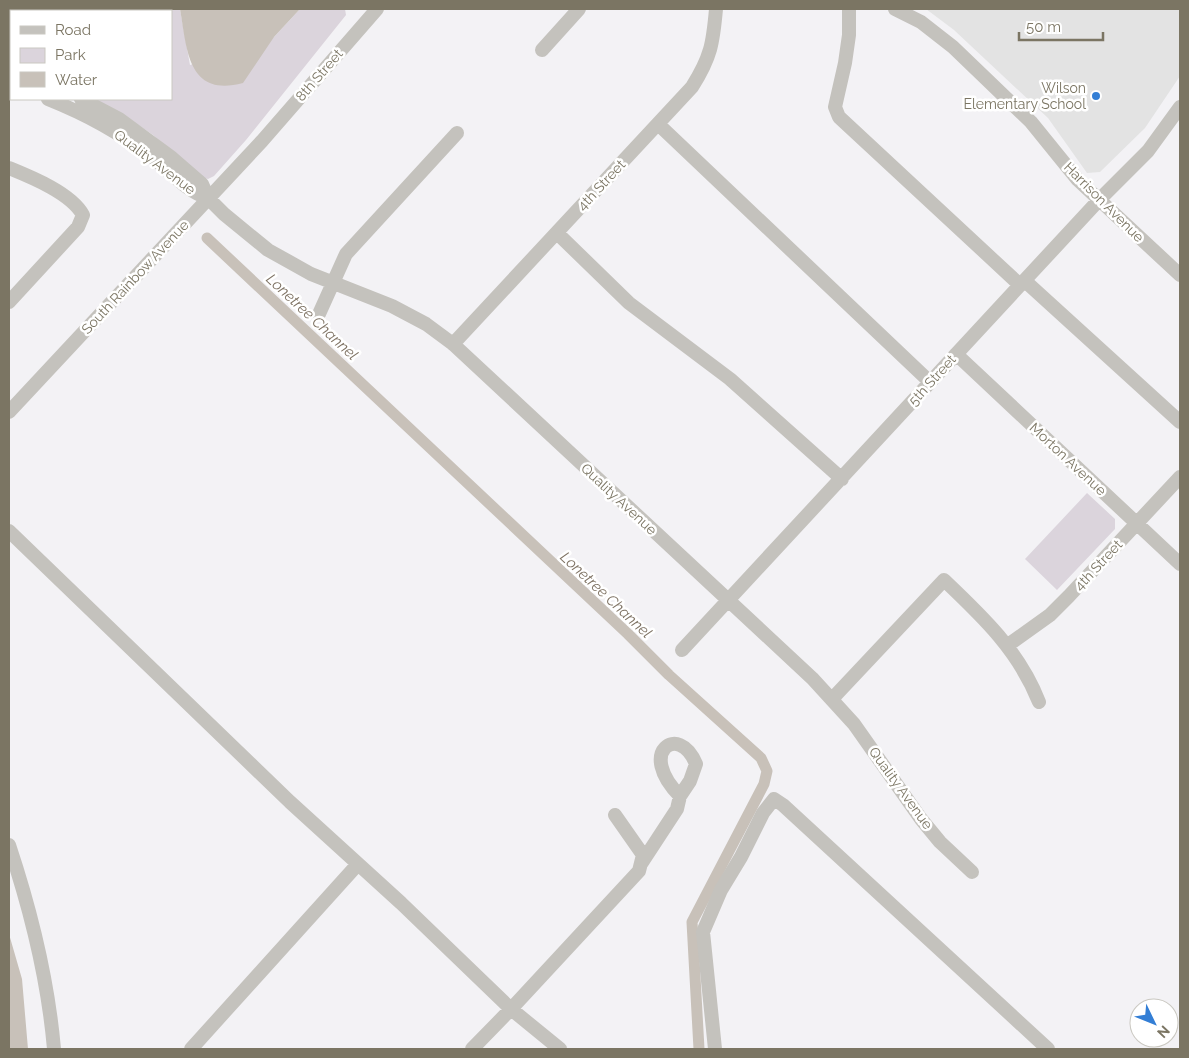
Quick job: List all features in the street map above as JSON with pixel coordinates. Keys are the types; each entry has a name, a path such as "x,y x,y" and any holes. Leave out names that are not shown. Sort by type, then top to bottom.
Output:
{"street":[{"path":"542,50 580,9"},
{"name":"4th Street","path":"452,344 692,87 707,64 712,47 716,9"},
{"path":"849,9 849,35 845,63 835,106 839,117 1022,283 1180,422"},
{"name":"Harrison Avenue","path":"895,9 926,26 960,54 1031,122 1078,180 1180,276"},
{"name":"8th Street","path":"262,141 372,10"},
{"name":"Quality Avenue","path":"50,100 108,127 154,159 193,193 208,198"},
{"name":"Quality Avenue","path":"83,100 118,119 172,158 202,184 208,198 248,236 268,250 311,274 392,306 426,324 452,344 832,699 854,724 921,819 940,842 972,872"},
{"name":"5th Street","path":"682,650 1022,283 1144,156 1180,107"},
{"path":"658,124 930,382"},
{"path":"319,314 346,254 457,133"},
{"name":"South Rainbow Avenue","path":"9,412 262,141"},
{"path":"9,168 53,189 74,204 83,215 78,227 9,302"},
{"path":"557,233 629,303 730,379 842,479"},
{"name":"Morton Avenue","path":"956,354 1180,564"},
{"name":"4th Street","path":"1008,645 1056,608 1180,477"},
{"path":"9,531 290,802 511,1009 560,1049"},
{"path":"832,699 944,580 981,615 1008,645 1027,674 1039,702"},
{"path":"640,865 645,862 678,809 680,796"},
{"path":"715,1049 703,932 721,890 741,857 763,813 774,799 783,805 1048,1049"},
{"path":"472,1049 639,872 643,855 615,815"},
{"path":"9,845 34,931 48,999 54,1049"},
{"path":"191,1049 358,864"}],"shaded area":[{"name":"Wilson Elementary School","path":"926,9 1180,9 1180,76 1145,128 1100,172 1087,173 1048,118 954,30"}],"green space":[{"path":"180,9 190,65 274,37 300,9 345,9 346,15 246,140 214,176 208,179 194,172 146,130 94,100 172,100 172,10 76,10"},
{"path":"1087,493 1115,519 1115,529 1057,590 1025,559"}],"water":[{"path":"180,9 300,9 274,37 243,83 225,86 211,83 200,76 193,66 188,54"},
{"path":"9,934 22,979 28,1049 9,1049"}],"waterway":[{"name":"Lonetree Channel","path":"207,238 628,634 669,675 761,758 767,771 764,784 692,922 699,1049"}],"place":[{"name":"Wilson Elementary School","path":"1096,96"}]}
